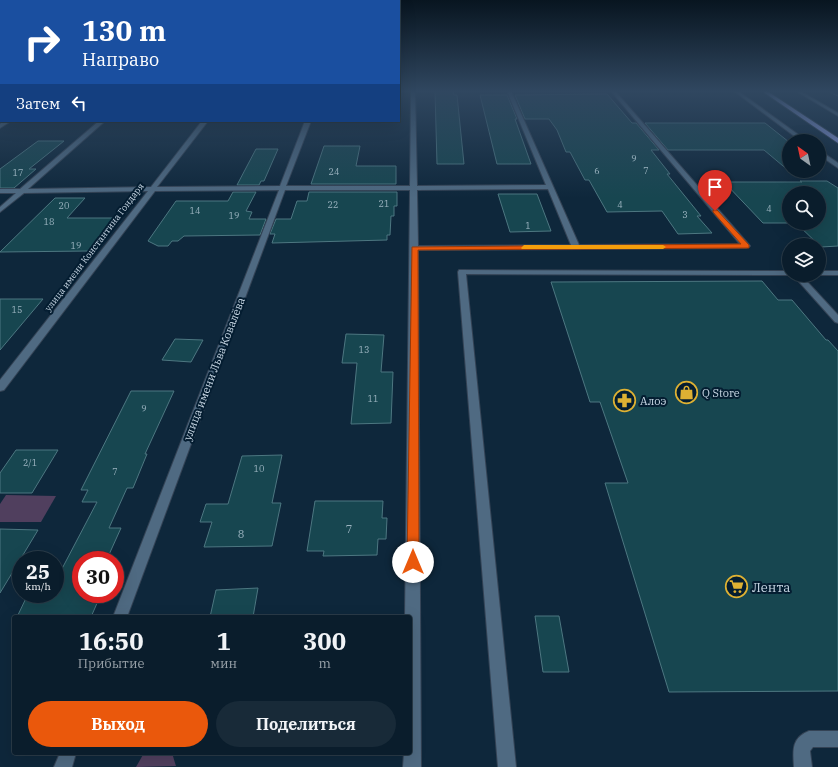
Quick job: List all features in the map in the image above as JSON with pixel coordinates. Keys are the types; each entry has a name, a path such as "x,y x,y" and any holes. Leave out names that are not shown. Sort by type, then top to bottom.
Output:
{"highway":[{"path":"817,127 838,141"},
{"path":"827,127 838,134"}],"street":[{"path":"0,210 95,127"},
{"name":"улица имени Константина Гондаря","path":"0,387 200,127"},
{"name":"улица имени Льва Ковалёва","path":"121,615 306,127"},
{"path":"412,767 413,127"},
{"path":"524,127 576,247"},
{"path":"414,248 746,246 644,127"},
{"path":"785,127 795,134"},
{"path":"826,157 838,166"},
{"path":"0,191 549,187"},
{"path":"507,767 462,272 782,273"},
{"path":"826,273 838,273"},
{"path":"803,282 838,320"},
{"path":"803,767 801,749 809,739 838,739"},
{"path":"63,767 67,755"}],"shaded area":[{"path":"6,495 56,496 41,522 0,522 0,504"},
{"path":"143,755 173,755 176,766 136,767"}],"building":[{"path":"436,127 460,127 464,164 437,164"},
{"path":"488,127 518,127 531,164 497,164"},
{"path":"555,127 639,127 659,150 651,150 670,174 667,174 701,216 697,216 712,233 678,234 662,211 607,212 589,180 585,180 570,152 566,152"},
{"path":"648,127 770,127 782,136 782,165 764,150 668,150"},
{"path":"38,141 64,141 29,169 36,169 14,188 0,188 0,169"},
{"path":"324,146 360,146 356,166 396,166 396,184 311,184"},
{"path":"256,149 278,149 264,181 261,181 259,185 237,185"},
{"path":"827,181 838,188 838,246 826,247 826,238 812,238 803,230 826,230 826,186 782,186 782,223 763,223 724,182"},
{"path":"233,192 256,192 246,211 252,212 249,219 266,219 260,235 184,236 178,241 172,241 168,246 158,246 148,241 176,201 228,201"},
{"path":"309,192 397,192 397,206 394,206 394,216 391,216 390,235 387,235 387,240 272,243 275,234 270,234 276,219 291,219 297,201 307,201"},
{"path":"498,194 537,194 551,231 510,232"},
{"path":"55,198 85,198 67,218 116,218 89,251 0,252"},
{"name":"Лента","path":"762,281 778,300 792,300 826,340 828,340 838,351 838,691 669,692 605,483 628,483 600,402 590,402 551,282"},
{"path":"0,299 43,299 0,350"},
{"path":"346,334 384,335 381,372 393,372 391,423 351,424 357,363 342,363"},
{"path":"175,339 203,340 191,362 162,360"},
{"path":"131,391 174,391 145,454 147,454 133,488 127,488 109,528 121,528 111,551 72,551 72,603 97,603 92,615 18,615 24,603 64,603 64,565 97,502 82,502 88,490 81,490"},
{"path":"16,450 58,450 32,493 0,493 0,473"},
{"path":"282,455 272,503 281,503 272,546 204,547 212,522 200,522 206,504 228,504 242,456"},
{"path":"315,501 383,501 382,518 387,518 386,539 378,539 377,555 323,556 324,551 307,551"},
{"path":"0,529 38,530 25,551 12,551 12,573 0,593"},
{"path":"258,588 253,615 210,615 216,590"},
{"path":"535,616 559,616 569,672 543,672"}],"slow traffic":[{"path":"524,248 663,247"}],"place":[{"name":"Q Store","path":"686,393"},
{"name":"Алоэ","path":"625,401"},
{"name":"Лента","path":"737,587"}],"route":[{"path":"413,562 414,248 746,246 715,211"}]}
